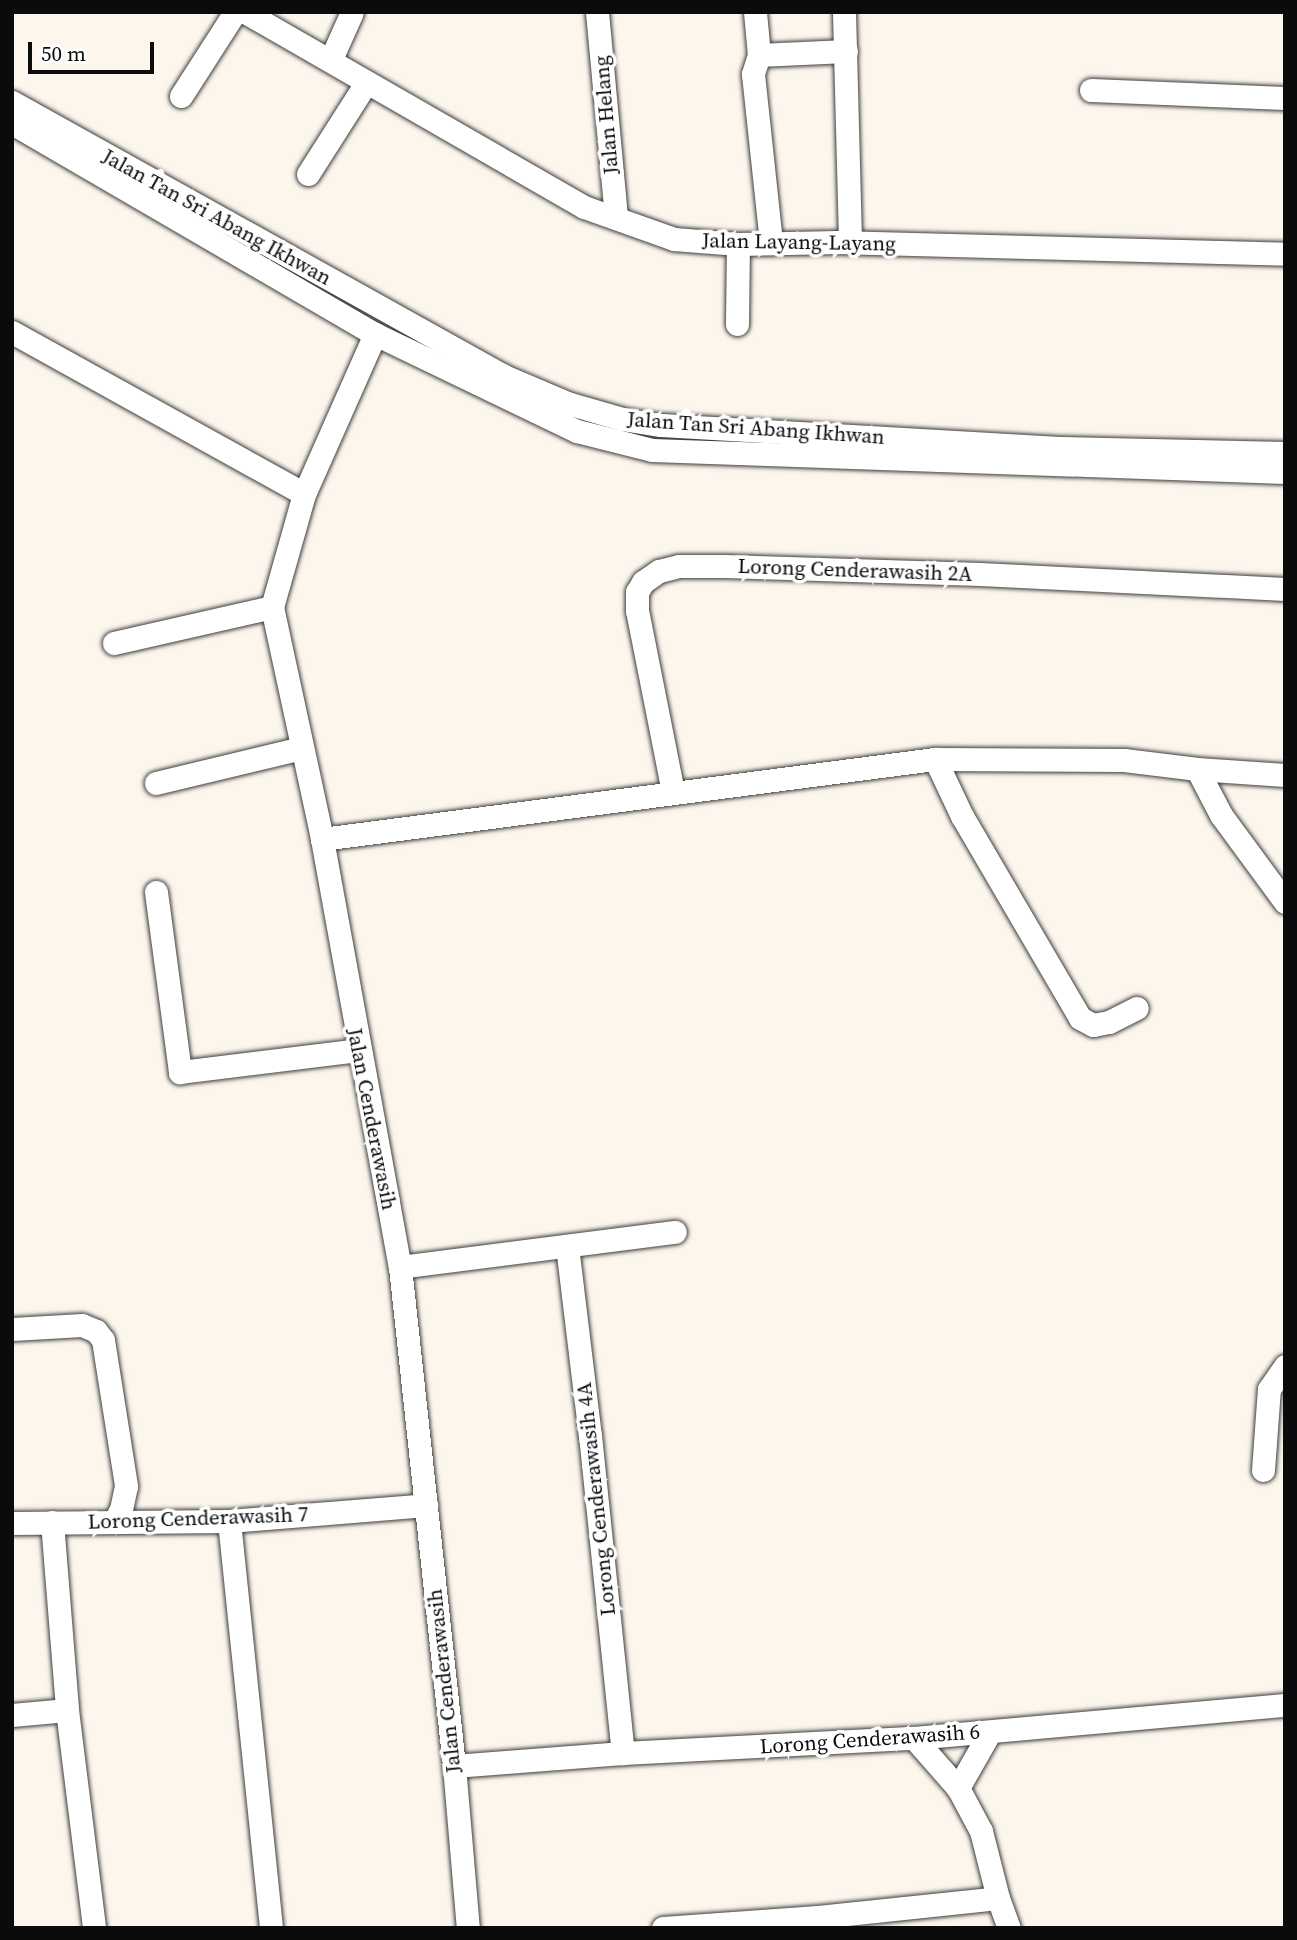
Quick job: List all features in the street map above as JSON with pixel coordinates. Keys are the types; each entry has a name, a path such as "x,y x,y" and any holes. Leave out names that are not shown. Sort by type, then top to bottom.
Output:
{"street":[{"path":"181,96 235,12"},
{"name":"Jalan Layang-Layang","path":"245,12 331,59 366,83 584,207 674,239 738,244 850,242 1285,254"},
{"path":"331,59 352,12"},
{"name":"Jalan Helang","path":"597,12 616,217"},
{"path":"755,12 759,55 753,74 771,242"},
{"path":"844,12 850,242"},
{"path":"759,55 846,51"},
{"path":"308,174 366,83"},
{"path":"1091,90 1285,98"},
{"name":"Jalan Tan Sri Abang Ikhwan","path":"12,103 504,376 567,402 622,419 661,425 1063,448 1285,453"},
{"name":"Jalan Tan Sri Abang Ikhwan","path":"12,123 375,334 577,431 652,450 1285,472"},
{"path":"737,324 738,244"},
{"path":"12,332 304,494"},
{"name":"Jalan Cenderawasih","path":"375,334 304,494 272,607 322,839 400,1267 454,1766 468,1928"},
{"name":"Lorong Cenderawasih 2A","path":"673,792 637,611 637,592 643,582 659,571 679,566 724,566 993,574 1285,589"},
{"path":"114,643 272,607"},
{"path":"156,783 302,748"},
{"path":"935,759 962,816 1080,1017 1093,1025 1109,1022 1137,1008"},
{"path":"322,839 935,759 1124,760 1197,769 1285,775"},
{"path":"1197,769 1221,815 1285,902"},
{"path":"156,892 180,1072 359,1050"},
{"path":"400,1267 676,1232"},
{"name":"Lorong Cenderawasih 4A","path":"567,1246 587,1407 623,1753"},
{"path":"12,1329 82,1325 96,1331 103,1340 126,1486 121,1509 115,1521"},
{"path":"1263,1470 1269,1389 1285,1366"},
{"name":"Lorong Cenderawasih 7","path":"12,1523 229,1521 426,1505"},
{"path":"229,1521 271,1928"},
{"path":"52,1522 67,1710 94,1928"},
{"name":"Lorong Cenderawasih 6","path":"454,1766 623,1753 914,1738 1285,1705"},
{"path":"12,1716 67,1710"},
{"path":"958,1788 990,1732"},
{"path":"914,1738 958,1788 981,1831 998,1898 1009,1928"},
{"path":"663,1928 818,1917 998,1898"}]}
